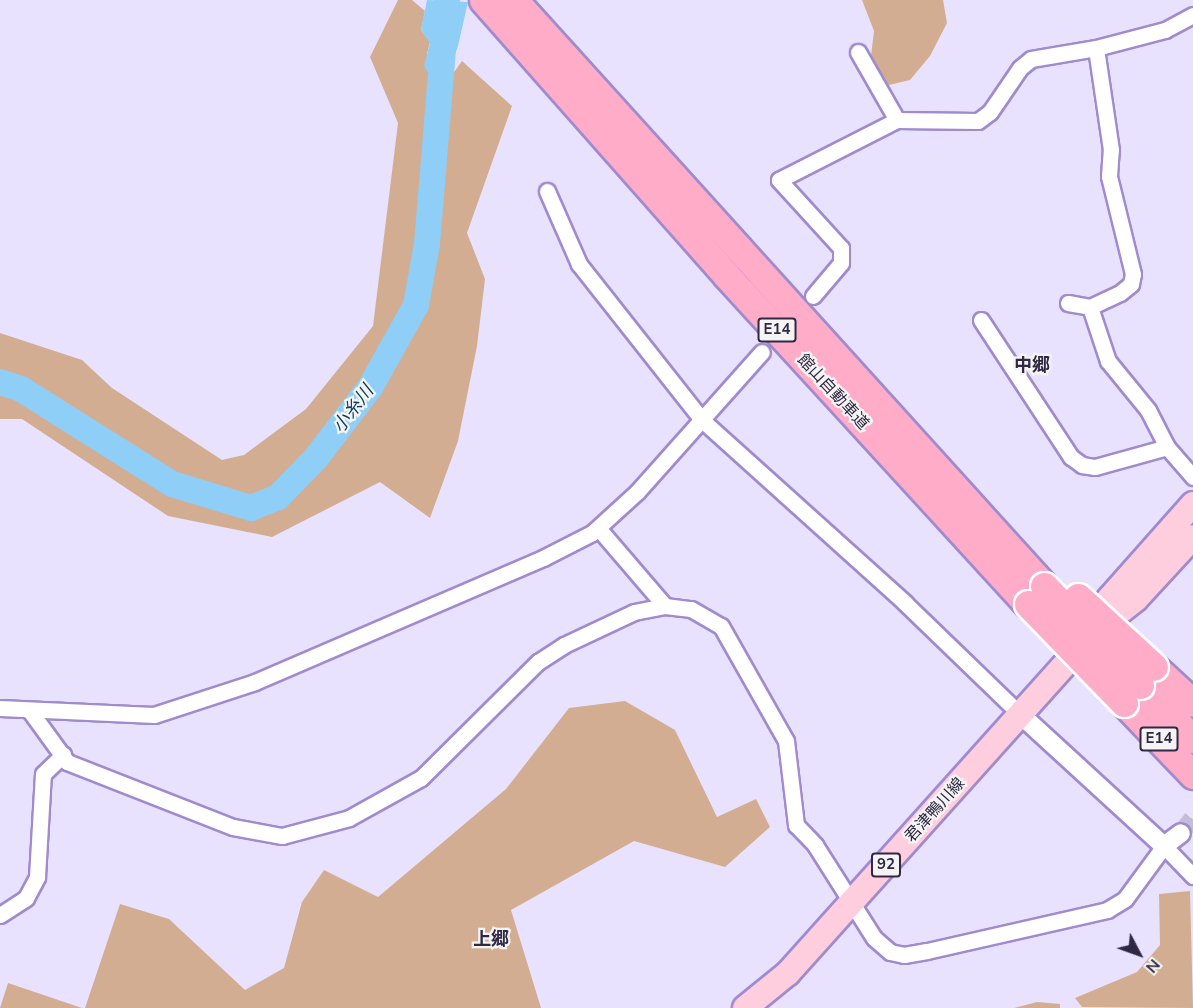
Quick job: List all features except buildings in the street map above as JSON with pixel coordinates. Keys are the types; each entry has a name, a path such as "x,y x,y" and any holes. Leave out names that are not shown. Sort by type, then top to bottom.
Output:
{"highway":[{"name":"館山自動車道","path":"483,0 537,45 913,442 1043,588"},
{"name":"館山自動車道","path":"514,0 537,45 726,275 1193,739"},
{"path":"1043,588 1140,685 1193,703"},
{"name":"館山自動車道","path":"1140,685 1193,775"}],"main road":[{"name":"君津鴨川線","path":"1094,632 1109,600 1193,504"},
{"name":"君津鴨川線","path":"745,1008 788,973 1094,632 1136,599 1193,537"}],"street":[{"path":"813,296 841,263 841,248 779,180 897,120 978,121 990,112 1020,68 1031,59 1096,48 1165,30 1193,15"},
{"path":"1068,303 1090,307 1120,293 1131,284 1132,274 1109,176 1111,150 1096,48"},
{"path":"858,52 897,120"},
{"path":"547,191 579,264 702,420 905,603 1021,716 1164,846 1193,876"},
{"path":"1090,307 1108,361 1148,410 1167,447 1190,468"},
{"path":"981,320 1071,457 1082,465 1095,467 1167,447"},
{"path":"0,708 154,715 207,700 543,558 599,529 639,491 762,352"},
{"path":"599,529 665,606"},
{"path":"30,711 67,762 233,827 271,835 311,831 349,818 422,778 538,662 600,626 634,612 665,606 691,609 721,626 786,741 796,825 815,845 874,938 890,952 915,953 1107,910 1125,899 1164,846 1181,833"},
{"path":"0,915 26,898 37,877 43,774 63,755"}],"shaded area":[{"path":"398,0 412,0 425,11 421,30 430,42 427,54 432,79 444,86 462,61 512,106 467,233 485,279 477,346 458,441 430,518 380,482 272,537 168,516 22,419 0,419 0,387 20,389 0,380 0,333 82,360 112,388 222,460 244,455 306,409 373,326 398,123 370,57"},
{"path":"862,0 943,0 947,23 930,56 910,80 889,85 870,64 874,31"},
{"path":"625,701 675,730 717,817 756,799 770,827 725,867 634,841 511,910 541,1008 85,1008 120,904 169,919 245,990 284,968 302,902 324,870 378,897 506,789 569,708"},
{"path":"1190,891 1193,1008 1082,1007 1075,998 1137,972 1160,945 1159,894"},
{"path":"8,983 82,1008 0,1008"},
{"path":"1037,1002 1060,1004 1060,1008 1014,1008"}],"water":[{"path":"427,0 468,2 458,46 444,86 439,89 424,66 430,43 421,30"}],"waterway":[{"name":"小糸川","path":"0,382 21,389 172,484 251,508 278,497 316,458 371,386 416,305 427,244 447,0"}],"tunnel":[{"path":"1181,833 1193,818"}],"district":[{"name":"中郷","path":"1032,365"},
{"name":"上郷","path":"491,939"}]}
